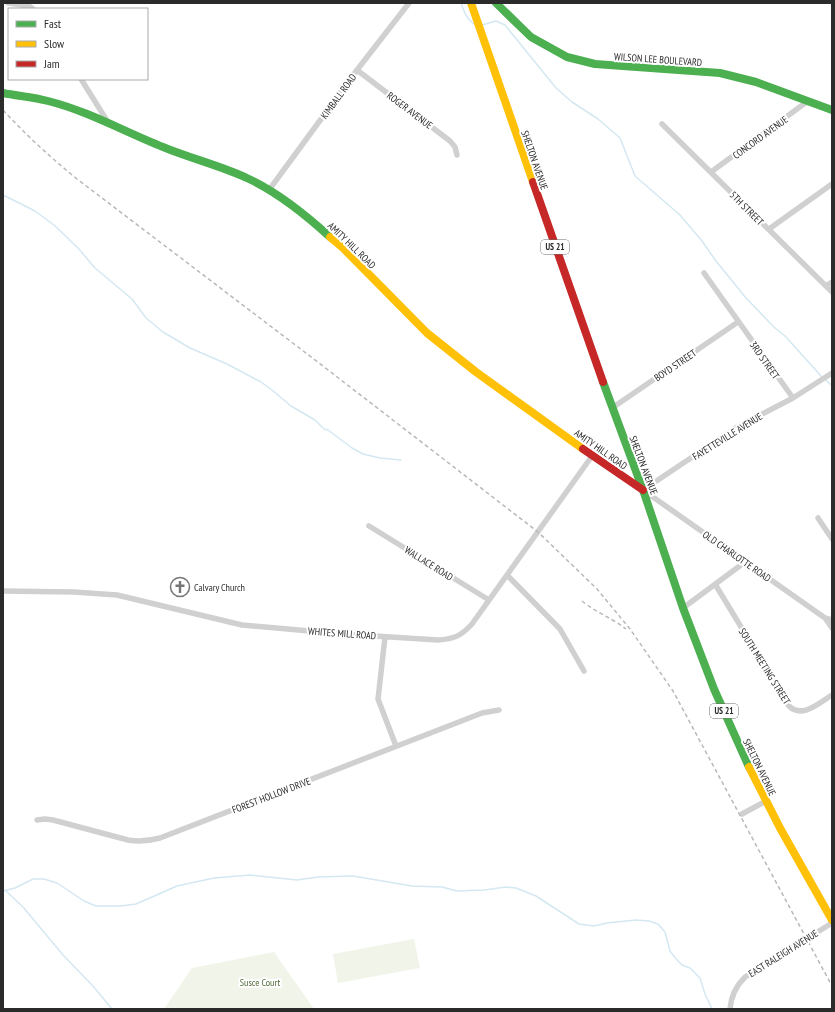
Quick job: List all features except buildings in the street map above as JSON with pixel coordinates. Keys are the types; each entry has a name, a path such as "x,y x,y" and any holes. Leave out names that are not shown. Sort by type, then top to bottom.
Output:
{"street":[{"path":"8,3 29,6 32,8"},
{"name":"KIMBALL ROAD","path":"269,190 357,70 409,3"},
{"name":"SHELTON AVENUE","path":"471,3 612,408 643,490 683,608 714,689 737,742 766,801 832,922"},
{"name":"WILSON LEE BOULEVARD","path":"496,3 531,37 567,57 595,64 720,73 756,82 832,110"},
{"name":"ROGER AVENUE","path":"357,70 450,140 455,147 457,155"},
{"path":"82,80 109,124"},
{"name":"AMITY HILL ROAD","path":"3,93 62,105 79,111 165,148 228,170 269,190 295,208 338,244 427,334 476,372 592,456 643,490"},
{"name":"CONCORD AVENUE","path":"711,172 808,101"},
{"name":"5TH STREET","path":"662,124 832,292"},
{"path":"769,229 832,184"},
{"name":"3RD STREET","path":"704,273 792,398"},
{"path":"826,286 832,282"},
{"name":"BOYD STREET","path":"612,408 738,322"},
{"name":"FAYETTEVILLE AVENUE","path":"643,490 737,427 792,398 832,373"},
{"name":"WHITES MILL ROAD","path":"3,591 74,592 117,595 242,625 385,637 438,640 451,639 463,633 472,624 592,456"},
{"name":"OLD CHARLOTTE ROAD","path":"643,490 825,618 832,620"},
{"path":"818,518 832,539"},
{"name":"WALLACE ROAD","path":"369,526 489,600"},
{"path":"683,608 745,562"},
{"path":"507,575 560,629 584,671"},
{"name":"SOUTH MEETING STREET","path":"715,584 789,706 793,710 799,712 805,711 832,695"},
{"path":"825,618 832,628"},
{"path":"385,637 378,699 396,746"},
{"name":"FOREST HOLLOW DRIVE","path":"37,820 52,820 128,840 139,842 150,841 482,713 499,710"},
{"path":"742,814 766,801"},
{"name":"EAST RALEIGH AVENUE","path":"730,1009 732,994 738,984 745,977 832,922"}],"green space":[{"path":"414,939 420,968 338,983 333,954"},
{"name":"Susce Court","path":"274,952 314,1009 164,1009 192,968"}],"waterway":[{"path":"461,3 467,17 474,24"},
{"path":"482,25 496,21 505,25 556,88 572,102 598,119 620,138 635,176 680,215 746,298 775,328 785,336 822,377"},
{"path":"3,195 35,211 54,225 78,248 95,268 132,299 146,318 163,332 190,348 227,364 261,382 291,406 315,420 324,429 328,430 352,448 363,454 380,458 401,460"},
{"path":"825,379 832,386"},
{"path":"3,891 15,888 33,879 44,879 57,883 84,901 96,906 121,906 136,904 177,886 214,878 250,875 297,880 318,877 353,876 412,886 442,887 457,891 484,890 506,887 516,888 536,896 579,924 594,926 636,920 649,921 658,924 665,932 670,951 682,965 690,968 700,978 712,1009"},
{"path":"5,890 23,907 63,955 93,986 112,1009"}],"railway":[{"path":"3,110 38,146 77,179 538,532 597,589 630,629 673,691 832,986"},
{"path":"582,601 626,629"}],"traffic: fast":[{"path":"496,3 531,37 567,57 595,64 720,73 756,82 832,110"},
{"path":"3,93 42,100 78,110 163,147 239,174 271,191 302,213 330,237"},
{"path":"603,382 643,490 683,608 714,689 749,767"}],"traffic: slow":[{"path":"471,3 533,182"},
{"path":"330,237 343,248 427,333 476,372 583,449"},
{"path":"749,767 780,828 832,920"}],"traffic: jam":[{"path":"533,182 603,382"},
{"path":"583,449 643,490"}],"place":[{"name":"Calvary Church","path":"180,587"}]}
